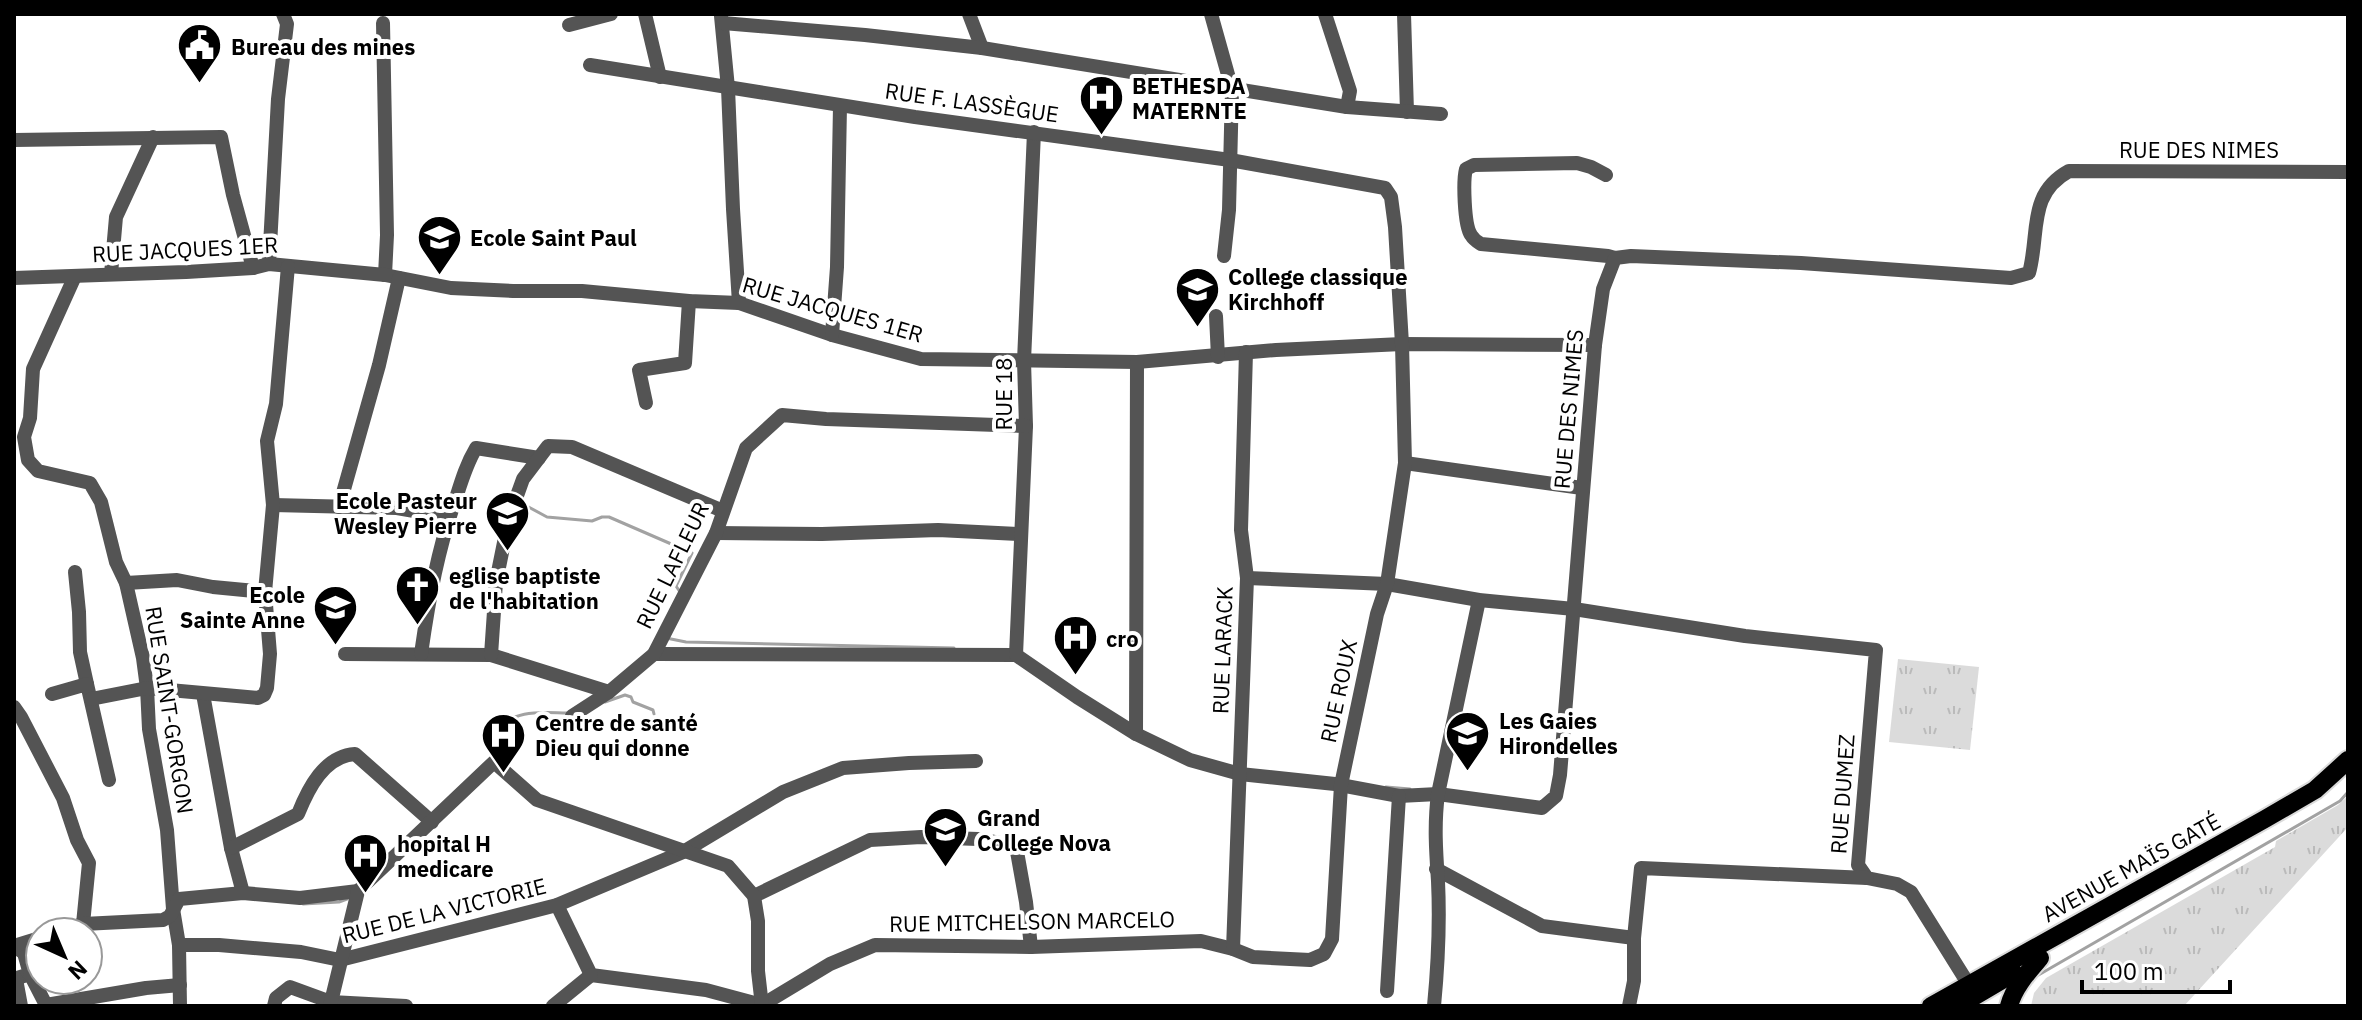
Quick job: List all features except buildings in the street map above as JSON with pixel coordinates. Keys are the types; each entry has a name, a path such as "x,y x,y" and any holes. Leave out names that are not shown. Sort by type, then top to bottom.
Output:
{"main road":[{"name":"AVENUE MAÏS GATÉ","path":"1970,999 2315,790 2348,760"},
{"name":"AVENUE MAÏS GATÉ","path":"1931,1006 1970,999 2318,801 2348,773"},
{"path":"2009,1006 2024,977 2040,958"}],"street":[{"path":"269,264 278,99 287,24 283,14"},
{"path":"569,25 611,14"},
{"path":"645,14 660,77"},
{"path":"1211,14 1232,89 1229,210 1224,256"},
{"path":"1325,14 1350,91 1347,107"},
{"path":"1404,14 1407,112"},
{"path":"973,15 982,48"},
{"path":"739,303 722,18 982,48 1347,107 1441,114"},
{"path":"339,507 379,365 392,276 387,235 383,23"},
{"name":"RUE F. LASSÈGUE","path":"590,65 840,106 1230,160 1385,188 1389,192 1395,227 1402,344"},
{"path":"832,335 837,267 840,106"},
{"name":"RUE 18","path":"1016,655 1034,132"},
{"path":"111,274 116,217 153,137"},
{"path":"14,140 221,137 253,268"},
{"path":"1606,175 1577,163 1474,165 1466,169 1464,178 1468,231 1481,244 1615,258"},
{"name":"RUE DES NIMES","path":"1016,655 1136,734 1190,760 1240,774 1341,785 1399,796 1438,794 1542,808 1556,796 1595,345 1603,289 1615,258 1631,256 1801,263 2011,278 2029,273 2037,208 2054,180 2069,171 2348,172"},
{"name":"RUE JACQUES 1ER","path":"14,278 253,268 269,264 392,276 451,288 582,291 739,303 832,335 921,359 1137,362 1218,357 1246,352 1402,344 1595,345"},
{"path":"91,699 147,688 258,698 264,695 270,654 265,592 273,505 267,441 276,404 288,266"},
{"name":"RUE SAINT-GORGON","path":"75,276 33,369 30,418 24,437 28,460 38,471 90,483 101,502 116,562 126,583 143,658 149,729 167,830 179,945 180,1006"},
{"path":"646,403 639,370 685,363 689,301"},
{"path":"1216,316 1218,357"},
{"name":"RUE ROUX","path":"1233,949 1253,957 1310,960 1324,954 1332,939 1341,785 1377,614 1387,584 1405,463 1402,344"},
{"name":"RUE LARACK","path":"1233,949 1247,578 1241,530 1246,352"},
{"path":"1136,734 1137,362"},
{"name":"RUE LAFLEUR","path":"572,716 609,692 654,654 716,533 746,448 782,415 1026,426"},
{"path":"491,655 496,582 509,518 523,479 548,446 572,447 723,511"},
{"path":"421,654 431,582 449,517 476,448 539,458"},
{"path":"1405,463 1582,488"},
{"path":"273,505 397,508 449,517"},
{"path":"716,533 822,534 938,530 1020,534"},
{"path":"75,572 80,652 109,780"},
{"path":"1247,578 1387,584 1479,600 1574,609"},
{"path":"126,583 177,580 265,592"},
{"path":"1434,1006 1437,967 1434,822 1479,600"},
{"name":"RUE DUMEZ","path":"1574,609 1745,636 1876,650 1858,865 1867,878 1897,884 1911,892 1970,999"},
{"path":"345,654 491,655 609,692"},
{"path":"654,654 1016,655"},
{"path":"52,694 87,684"},
{"path":"203,694 231,848 243,893"},
{"path":"14,707 63,798 77,840 89,863 84,916"},
{"path":"231,848 298,814 308,788 324,769 345,755 355,754 432,822"},
{"name":"RUE DE LA VICTORIE","path":"179,945 301,952 340,960 557,905 683,852 783,792 843,768 976,761"},
{"path":"331,1004 358,891 494,762 537,800 728,866 754,896 762,1005 706,990 591,975 553,1006"},
{"path":"1387,991 1399,796"},
{"path":"754,896 870,840 921,837 978,839 1016,846 1031,947"},
{"path":"1629,1006 1634,981 1634,938 1641,868 1867,878"},
{"path":"1436,869 1542,926 1634,938"},
{"path":"104,923 163,920 170,916 179,899 243,893 300,898 358,891"},
{"path":"557,905 591,975"},
{"name":"RUE MITCHELSON MARCELO","path":"762,1005 830,964 875,945 1031,947 1201,941 1233,949"},
{"path":"14,946 24,953 20,977 21,1006"},
{"path":"20,977 46,1006 180,985"},
{"path":"274,1006 276,998 290,987 331,1004 406,1006"}],"green space":[{"path":"1898,659 1979,667 1970,750 1889,742"},
{"path":"2348,796 2348,827 2184,1006 2031,1006 2034,993 2046,978 2275,847 2276,841"}],"waterway":[{"path":"518,507 523,504 547,517 592,521 609,517 692,553 676,586 680,592"},
{"path":"666,638 686,642 954,648"},
{"path":"605,702 625,695 653,710 654,714"},
{"path":"492,756 500,731 512,718 530,713 567,713"},
{"path":"1386,787 1410,789"},
{"path":"2035,977 2340,801 2348,792"},
{"path":"303,904 347,899"}],"place":[{"name":"Bureau des mines","path":"200,85"},
{"name":"BETHESDA MATERNTE","path":"1101,137"},
{"name":"Ecole Saint Paul","path":"439,276"},
{"name":"College classique Kirchhoff","path":"1197,328"},
{"name":"Ecole Pasteur Wesley Pierre","path":"508,552"},
{"name":"eglise baptiste de l'habitation","path":"418,627"},
{"name":"Ecole Sainte Anne","path":"336,646"},
{"name":"cro","path":"1075,677"},
{"name":"Les Gaies Hirondelles","path":"1468,772"},
{"name":"Centre de santé Dieu qui donne","path":"504,774"},
{"name":"Grand College Nova","path":"946,869"},
{"name":"hopital H medicare","path":"366,895"}]}
